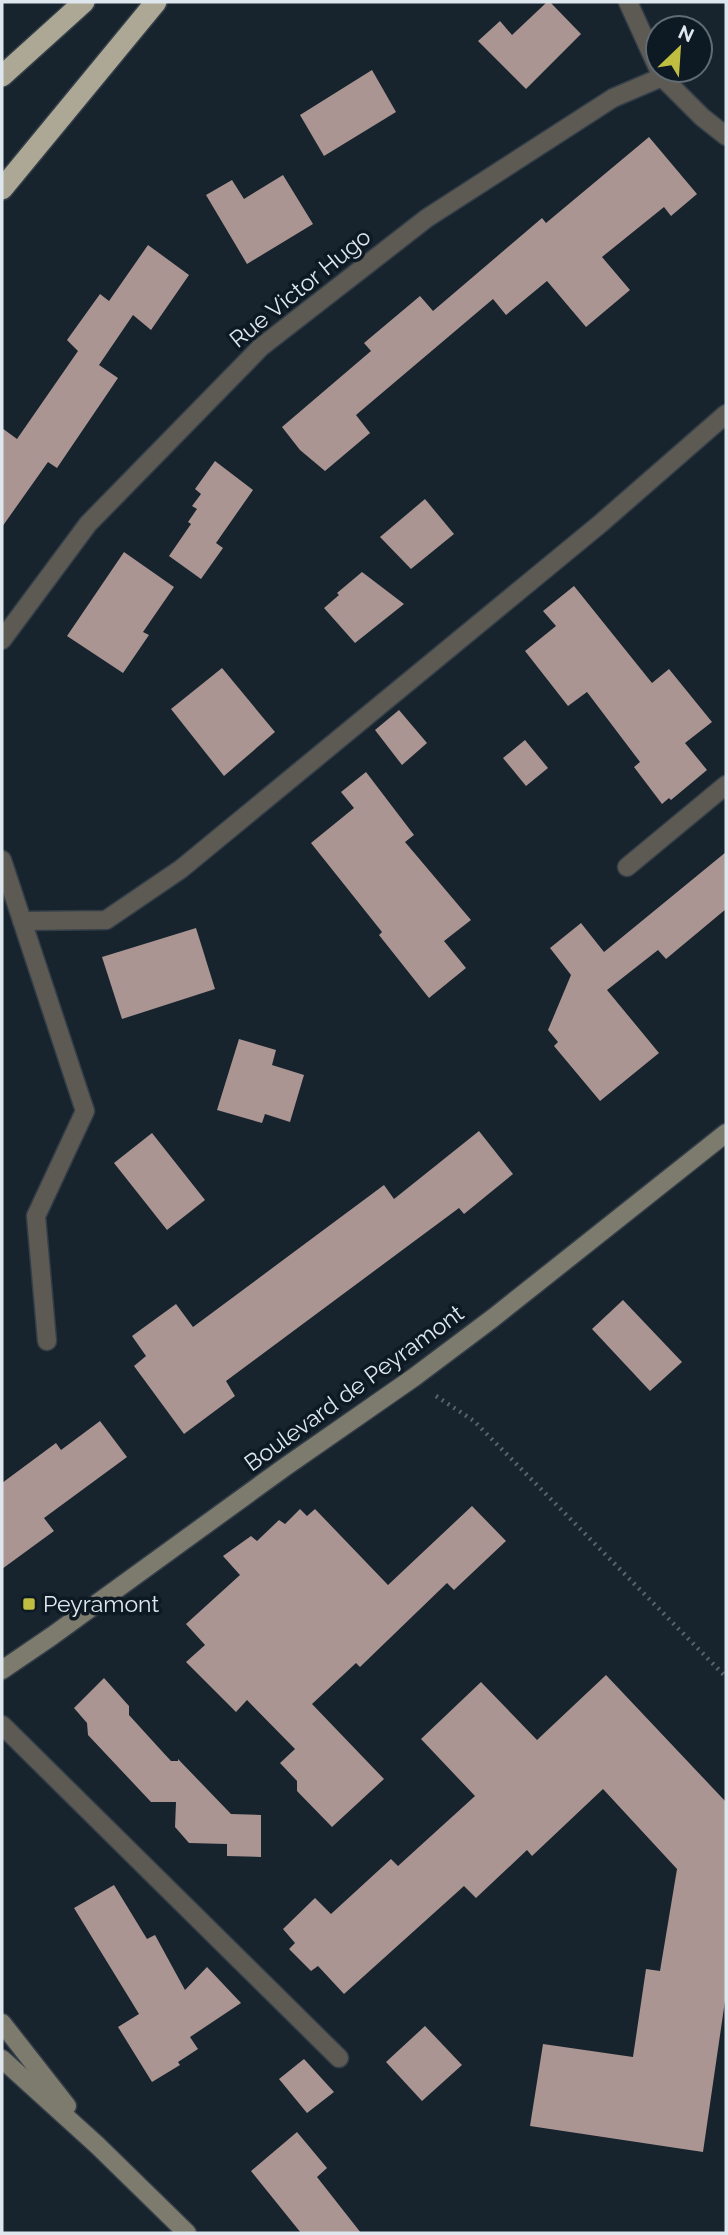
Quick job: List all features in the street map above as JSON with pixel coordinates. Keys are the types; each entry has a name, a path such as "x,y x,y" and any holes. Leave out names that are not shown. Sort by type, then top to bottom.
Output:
{"highway":[{"path":"2,76 84,2"},
{"path":"2,188 156,2"}],"street":[{"path":"628,2 644,36"},
{"name":"Rue Victor Hugo","path":"2,640 88,524 261,347 427,218 644,80"},
{"path":"672,84 702,117 726,136"},
{"path":"22,921 106,920 181,869 600,524 726,414"},
{"path":"627,867 726,785"},
{"path":"2,860 85,1111 36,1216 47,1341"},
{"name":"Boulevard de Peyramont","path":"2,1670 413,1378 726,1133"},
{"path":"2,1725 339,2058"},
{"path":"2,2023 97,2145"},
{"path":"2,2059 97,2145 187,2233"}],"path":[{"path":"413,1378 424,1390 448,1402 474,1421 726,1678"}],"building":[{"path":"547,2 581,34 526,89 478,41 500,21 512,35"},
{"path":"372,70 396,112 324,156 300,115"},
{"path":"649,137 697,194 671,216 664,207 602,257 630,290 586,327 547,281 506,315 493,299 356,415 370,433 325,471 300,450 282,427 371,351 364,343 420,296 433,311 542,218 546,223"},
{"path":"283,175 313,224 247,264 206,195 232,180 244,199"},
{"path":"148,245 189,275 151,330 133,315 99,365 118,378 57,468 48,462 2,527 2,428 17,439 78,351 67,340 100,294 109,301"},
{"path":"215,461 253,490 216,543 223,548 201,579 169,556 191,524 188,522 197,509 192,506 201,494 195,489"},
{"path":"425,499 454,534 411,569 380,537"},
{"path":"124,552 174,587 143,632 149,635 123,673 67,636"},
{"path":"362,572 404,604 355,643 324,608"},
{"path":"574,586 652,683 669,669 712,722 685,743 707,770 671,800 669,798 662,804 634,767 640,762 587,692 568,706 525,651 556,626 543,611"},
{"path":"222,668 275,732 224,776 171,709"},
{"path":"399,710 427,743 402,765 375,730"},
{"path":"525,740 548,768 526,786 503,758"},
{"path":"366,772 414,835 405,842 471,920 444,941 466,968 429,998 379,935 382,932 311,843 354,808 341,792"},
{"path":"726,852 726,909 666,959 658,950 607,990 659,1053 600,1101 554,1046 558,1042 548,1030 571,975 550,948 581,923 604,952"},
{"path":"196,928 215,989 122,1019 102,957"},
{"path":"239,1039 276,1050 272,1065 304,1075 290,1122 265,1114 262,1123 217,1110"},
{"path":"479,1131 513,1174 464,1214 459,1208 226,1381 235,1396 184,1434 134,1366 146,1356 132,1336 176,1304 193,1327 384,1185 394,1199"},
{"path":"152,1133 205,1200 167,1230 114,1163"},
{"path":"623,1300 682,1362 650,1391 592,1329"},
{"path":"100,1421 127,1457 44,1518 54,1531 2,1569 2,1483 56,1443 61,1450"},
{"path":"472,1506 506,1541 454,1590 447,1583 360,1667 356,1663 312,1704 384,1779 332,1827 297,1791 297,1781 280,1763 295,1749 247,1700 236,1712 186,1662 205,1645 186,1624 240,1575 223,1556 251,1536 257,1541 279,1520 285,1524 300,1509 307,1516 315,1509 388,1585"},
{"path":"606,1675 726,1802 726,1994 703,2152 530,2126 543,2044 633,2057 646,1969 660,1971 677,1869 603,1789 532,1856 527,1850 476,1898 464,1886 344,1994 318,1966 311,1971 289,1949 295,1943 283,1929 315,1898 331,1914 391,1859 398,1866 475,1796 421,1739 481,1682 537,1740"},
{"path":"104,1678 129,1706 129,1715 171,1761 178,1759 231,1814 261,1815 261,1857 227,1856 227,1844 189,1843 175,1827 176,1802 151,1802 88,1735 87,1723 74,1708"},
{"path":"114,1885 147,1939 155,1935 185,1990 207,1967 241,2003 190,2037 198,2049 178,2062 180,2065 152,2082 118,2027 139,2014 74,1908"},
{"path":"425,2026 462,2065 422,2101 386,2062"},
{"path":"304,2059 334,2092 307,2113 279,2079"},
{"path":"297,2132 327,2168 317,2177 361,2233 301,2233 251,2171"}],"place":[{"name":"Peyramont","path":"29,1604"}]}
